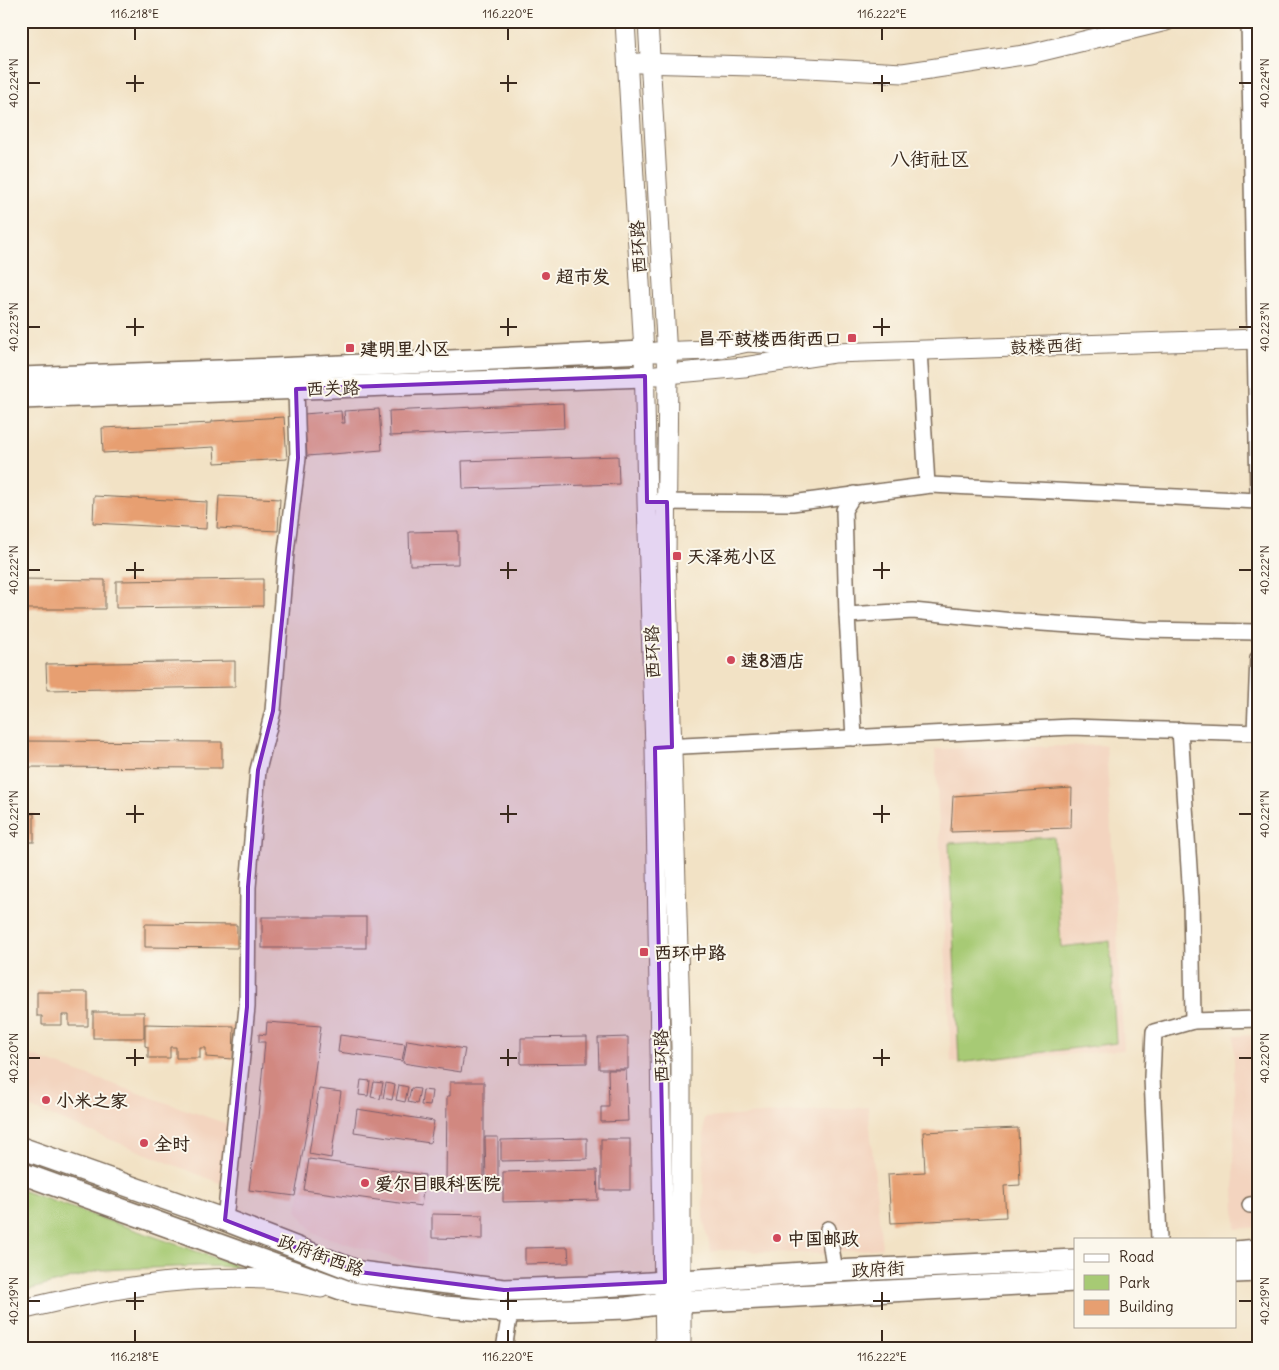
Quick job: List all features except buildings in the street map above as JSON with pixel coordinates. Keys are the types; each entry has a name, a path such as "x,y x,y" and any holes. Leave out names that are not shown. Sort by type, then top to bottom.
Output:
{"main road":[{"name":"西关路","path":"21,378 284,369 644,352"},
{"name":"西关路","path":"21,398 645,376"},
{"name":"政府街西路","path":"21,1148 225,1220 359,1272 504,1290 673,1292"},
{"name":"政府街西路","path":"21,1173 352,1293 444,1307 510,1312 628,1308 673,1292"},
{"path":"1236,1252 1258,1250"},
{"name":"政府街","path":"673,1292 835,1272 1074,1260"},
{"path":"1236,1272 1258,1271"},
{"name":"政府街","path":"673,1292 1074,1281"}],"street":[{"name":"西环路","path":"625,21 644,352 647,502 664,747"},
{"name":"西环路","path":"648,21 668,375 664,747 673,1292 681,1349"},
{"path":"628,62 903,73 1030,54 1166,21"},
{"path":"1249,21 1257,339 1258,493"},
{"name":"鼓楼西街","path":"645,376 744,367 834,353 1257,339"},
{"name":"鼓楼西街","path":"644,352 710,350 748,342 834,353"},
{"path":"919,350 927,485"},
{"path":"225,1220 247,1007 248,887 258,770 272,711 286,552 298,458 296,389"},
{"path":"647,502 792,503 927,485 1258,501"},
{"path":"854,494 844,510 847,615 854,738"},
{"path":"847,615 912,611 1013,621 1143,630 1258,632"},
{"path":"664,747 1071,727 1256,733 1258,658"},
{"path":"1180,730 1191,898 1193,1021"},
{"path":"1159,1238 1152,1077 1154,1032 1193,1021 1258,1019"},
{"path":"828,1229 835,1272"},
{"path":"21,1310 128,1287 188,1281 266,1279 352,1293"},
{"name":"西环路","path":"665,1349 673,1292"},
{"path":"504,1349 510,1312"}],"highlighted area":[{"path":"645,376 647,502 667,502 672,747 655,748 665,1282 504,1290 359,1272 225,1220 247,1007 248,887 258,770 273,711 298,458 296,389"}],"shaded area":[{"path":"1106,745 1124,1050 951,1063 935,749"},
{"path":"1258,1035 1258,1227 1236,1229 1234,1191 1234,1036"},
{"path":"21,1052 233,1126 222,1184 21,1104"},
{"path":"868,1107 882,1248 824,1254 720,1250 711,1252 703,1218 704,1118"},
{"path":"306,1157 429,1173 425,1265 408,1262 315,1234 297,1211"}],"green space":[{"path":"1054,837 1061,947 1110,941 1116,1043 959,1063 949,843"},
{"path":"21,1190 241,1267 200,1266 101,1270 21,1292"}],"place":[{"name":"超市发","path":"546,276"},
{"name":"昌平鼓楼西街西口","path":"852,338"},
{"name":"建明里小区","path":"350,348"},
{"name":"天泽苑小区","path":"677,556"},
{"name":"速8酒店","path":"731,660"},
{"name":"西环中路","path":"644,952"},
{"name":"小米之家","path":"46,1100"},
{"name":"全时","path":"144,1143"},
{"name":"爱尔目眼科医院","path":"365,1183"},
{"name":"中国邮政","path":"777,1238"}],"district":[{"name":"八街社区","path":"930,158"}]}
